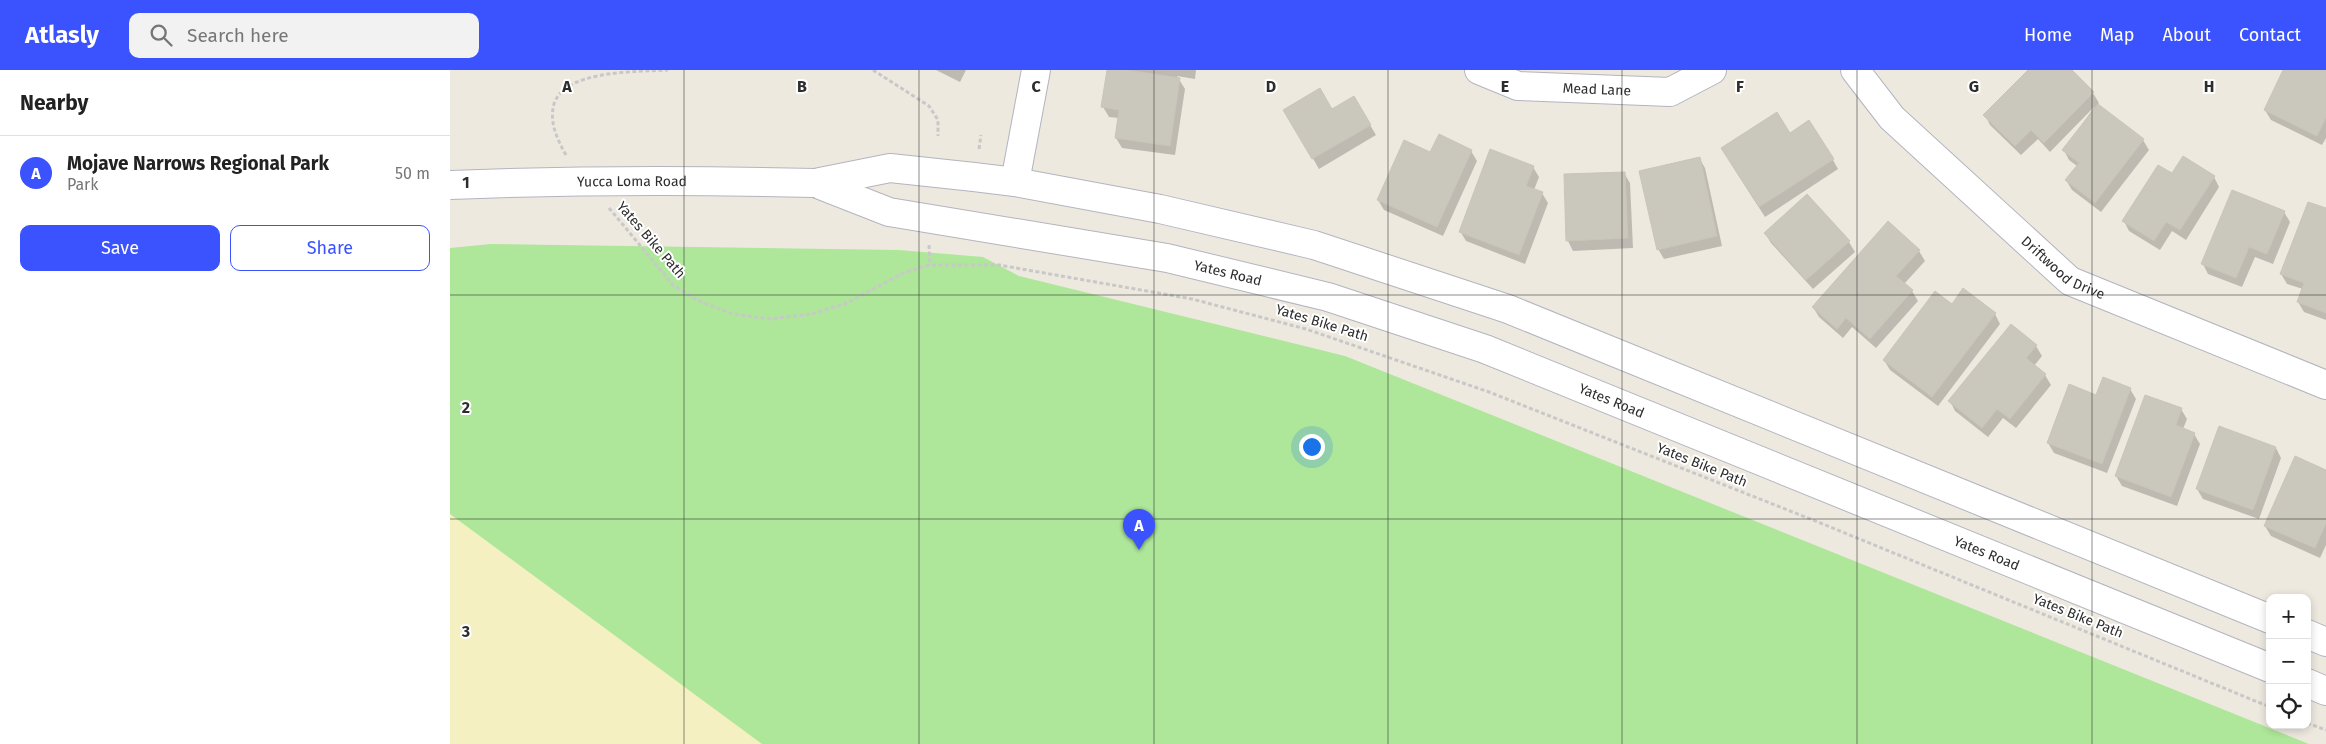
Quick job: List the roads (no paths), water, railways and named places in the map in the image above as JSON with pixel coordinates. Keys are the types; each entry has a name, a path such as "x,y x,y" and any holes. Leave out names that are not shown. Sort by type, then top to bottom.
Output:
{"main road":[{"path":"1036,70 1015,182 1160,209 1314,245 1508,309 2266,617"},
{"name":"Mead Lane","path":"1479,70 1518,86 1670,92 1712,70"},
{"name":"Driftwood Drive","path":"1855,70 1892,118 2070,281 2326,385"},
{"name":"Yucca Loma Road","path":"450,185 690,180 815,183 890,168 1015,182"},
{"name":"Yucca Loma Road","path":"815,183 889,212 927,217"},
{"name":"Yates Road","path":"927,217 1167,258 1328,297 1475,346 2072,586 2266,666"},
{"path":"2311,636 2326,642"},
{"path":"2311,685 2326,691"}],"place":[{"name":"Mojave Narrows Regional Park","path":"1139,550"}]}
